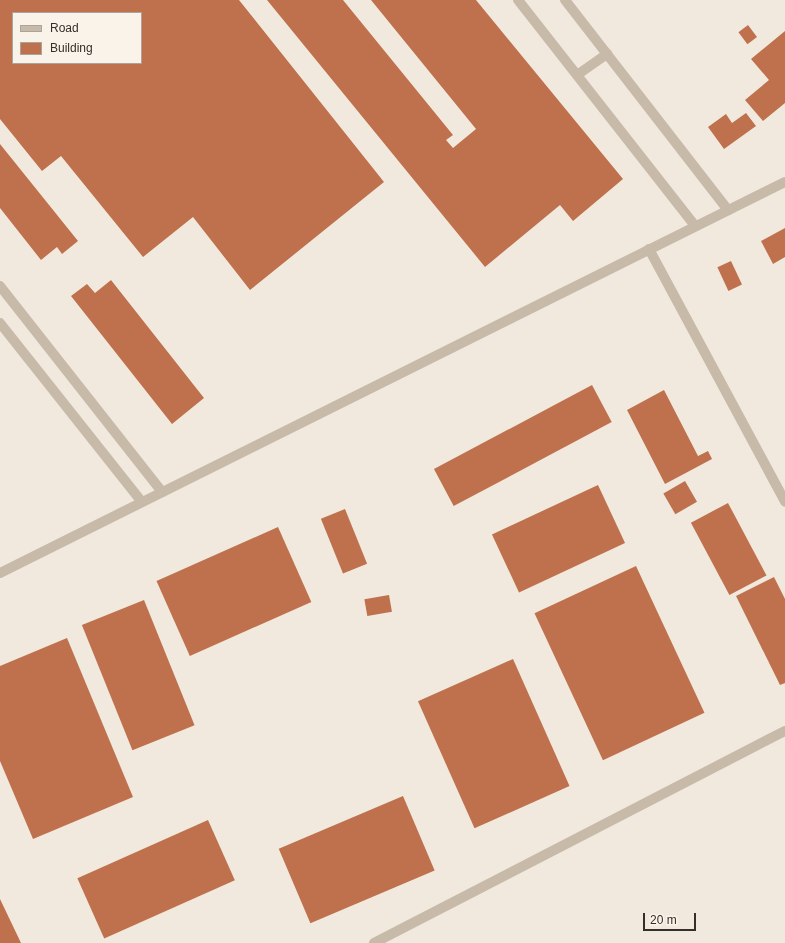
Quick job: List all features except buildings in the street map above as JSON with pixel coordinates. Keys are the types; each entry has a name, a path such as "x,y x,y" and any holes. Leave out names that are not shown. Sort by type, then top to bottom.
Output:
{"street":[{"path":"518,0 695,226"},
{"path":"565,0 728,210"},
{"path":"577,75 607,54"},
{"path":"0,573 785,182"},
{"path":"648,249 785,502"},
{"path":"0,286 162,492"},
{"path":"0,323 142,502"},
{"path":"374,943 785,731"}]}
